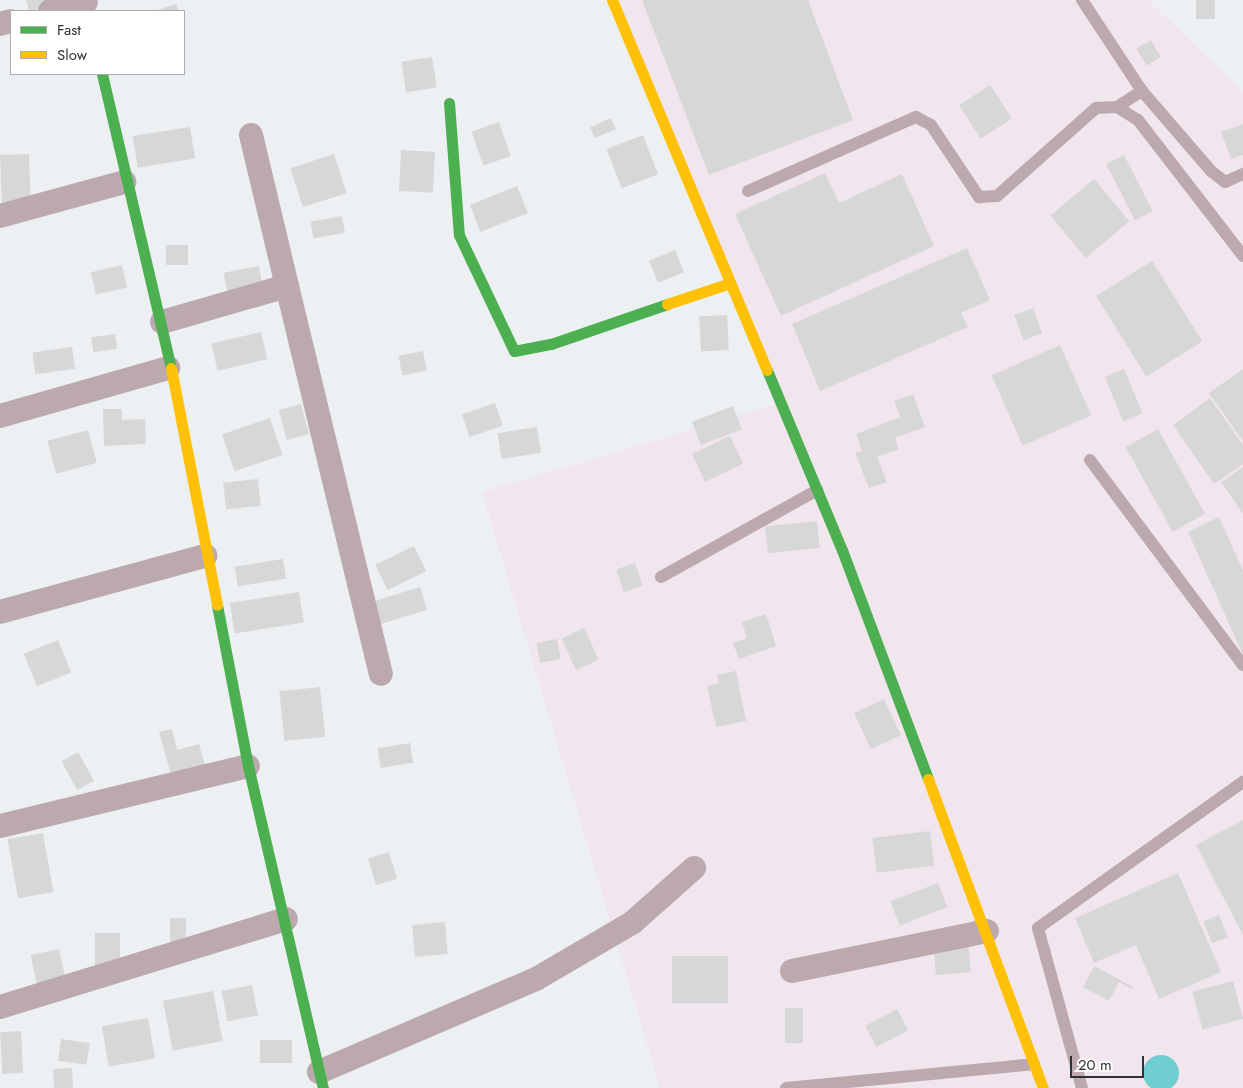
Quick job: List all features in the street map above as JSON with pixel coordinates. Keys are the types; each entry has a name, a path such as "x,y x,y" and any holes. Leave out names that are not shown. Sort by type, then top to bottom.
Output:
{"street":[{"path":"612,0 817,490 987,931 1043,1088"},
{"path":"55,10 86,4"},
{"path":"102,75 124,182 162,322 168,368 248,766 286,919 321,1080 536,979 632,923 694,868"},
{"path":"449,103 459,235 514,351 551,344 730,283"},
{"path":"251,135 382,674"},
{"path":"0,216 124,182"},
{"path":"162,322 287,286"},
{"path":"0,416 168,368"},
{"path":"0,612 205,556"},
{"path":"0,826 248,766"},
{"path":"0,1007 286,919"},
{"path":"792,971 987,931"}],"lane":[{"path":"1082,0 1142,91 1211,171 1225,182 1243,174"},
{"path":"748,191 916,117 931,125 979,197 997,196 1096,108 1117,107 1142,91"},
{"path":"1117,107 1138,120 1243,256"},
{"path":"1090,460 1243,665"},
{"path":"661,577 817,490"},
{"path":"1082,1088 1038,928 1243,782"},
{"path":"786,1088 1034,1064"}],"shaded area":[{"path":"614,0 1148,0 1243,92 1243,1088 660,1088 482,492 775,405"}],"water":[{"path":"1154,1056 1168,1056 1178,1066 1178,1080 1170,1089 1152,1089 1144,1080 1144,1066"}],"building":[{"path":"26,0 73,0 33,10 29,10"},
{"path":"642,0 808,0 853,120 709,175"},
{"path":"1196,0 1215,0 1215,19 1196,19"},
{"path":"176,4 179,10 157,10"},
{"path":"1151,40 1161,57 1146,66 1136,48"},
{"path":"432,57 437,88 406,92 401,62"},
{"path":"990,85 1012,119 981,139 959,105"},
{"path":"611,118 616,129 595,138 590,127"},
{"path":"499,122 511,156 483,165 472,131"},
{"path":"1243,124 1243,155 1231,159 1221,132"},
{"path":"190,127 195,159 138,168 133,136"},
{"path":"643,135 658,174 622,188 607,149"},
{"path":"401,150 435,152 433,193 399,191"},
{"path":"29,154 31,208 2,209 0,155"},
{"path":"334,154 347,193 303,207 290,168"},
{"path":"1124,155 1153,211 1135,220 1106,164"},
{"path":"825,173 839,203 902,174 934,246 781,316 735,214"},
{"path":"1094,179 1129,221 1086,258 1050,216"},
{"path":"517,186 528,213 481,232 470,205"},
{"path":"342,216 345,233 313,238 310,222"},
{"path":"166,245 188,245 188,265 166,265"},
{"path":"967,248 990,300 961,313 968,327 820,391 792,324"},
{"path":"675,250 684,272 658,283 649,260"},
{"path":"1152,261 1202,342 1146,377 1096,296"},
{"path":"122,265 127,287 96,295 91,272"},
{"path":"259,266 264,291 228,297 224,273"},
{"path":"1033,308 1042,333 1023,340 1014,315"},
{"path":"727,315 729,350 701,351 699,316"},
{"path":"261,332 267,359 218,371 211,343"},
{"path":"115,334 117,349 93,352 91,337"},
{"path":"1060,345 1091,415 1023,446 991,376"},
{"path":"72,347 75,369 35,374 32,353"},
{"path":"423,351 427,371 402,375 398,356"},
{"path":"1124,369 1143,413 1123,421 1105,377"},
{"path":"1243,369 1243,441 1209,393"},
{"path":"913,394 925,427 895,438 899,449 877,457 887,482 869,488 855,453 862,451 856,434 900,417 894,401"},
{"path":"1210,398 1243,445 1243,464 1214,484 1173,425"},
{"path":"495,403 503,426 470,437 462,414"},
{"path":"301,404 309,434 287,440 279,410"},
{"path":"733,406 742,429 701,445 692,422"},
{"path":"103,409 122,409 122,420 145,419 146,444 104,446"},
{"path":"270,418 283,455 234,471 222,435"},
{"path":"537,427 541,453 502,459 497,433"},
{"path":"1158,429 1205,514 1173,532 1126,447"},
{"path":"88,430 97,463 56,474 47,441"},
{"path":"730,436 743,464 705,482 692,454"},
{"path":"1243,467 1243,514 1221,482"},
{"path":"258,479 261,506 226,510 223,483"},
{"path":"1219,517 1243,571 1243,655 1188,532"},
{"path":"817,521 820,548 768,553 765,526"},
{"path":"414,546 426,571 388,590 375,565"},
{"path":"283,559 286,579 238,586 235,567"},
{"path":"635,563 643,586 624,592 616,570"},
{"path":"420,587 427,610 378,625 371,602"},
{"path":"299,592 304,623 235,634 230,603"},
{"path":"766,614 776,646 739,659 733,643 747,638 742,622"},
{"path":"584,628 599,660 576,670 561,639"},
{"path":"557,639 561,659 540,663 536,643"},
{"path":"58,640 71,672 37,686 24,654"},
{"path":"736,671 746,721 716,727 707,686 719,683 717,675"},
{"path":"320,687 325,737 284,741 279,691"},
{"path":"884,699 901,735 871,749 854,713"},
{"path":"172,729 177,750 199,744 207,772 173,782 159,732"},
{"path":"410,743 413,763 381,768 377,748"},
{"path":"78,752 94,781 77,790 61,761"},
{"path":"1243,820 1243,935 1196,845"},
{"path":"930,831 934,866 877,873 872,838"},
{"path":"43,833 53,892 18,898 8,839"},
{"path":"389,852 397,879 376,885 368,858"},
{"path":"1178,873 1221,972 1159,999 1136,945 1094,963 1075,918"},
{"path":"938,883 947,907 900,926 890,901"},
{"path":"1219,915 1228,937 1212,944 1203,921"},
{"path":"170,918 186,918 186,948 170,948"},
{"path":"445,922 448,954 415,957 412,925"},
{"path":"95,933 120,933 120,972 95,972"},
{"path":"968,940 971,972 936,975 933,943"},
{"path":"59,949 66,982 38,988 31,955"},
{"path":"672,956 728,956 728,1003 672,1003"},
{"path":"1094,966 1133,987 1132,989 1119,982 1109,1001 1083,987"},
{"path":"1233,981 1243,1019 1203,1030 1192,992"},
{"path":"252,985 258,1015 227,1021 222,991"},
{"path":"213,991 223,1041 173,1051 163,1001"},
{"path":"785,1008 803,1008 803,1043 785,1043"},
{"path":"897,1009 908,1030 876,1047 865,1026"},
{"path":"148,1018 155,1058 109,1067 102,1026"},
{"path":"21,1031 23,1073 2,1074 0,1032"},
{"path":"61,1039 90,1043 87,1065 58,1061"},
{"path":"260,1040 292,1040 292,1063 260,1063"},
{"path":"72,1068 73,1088 54,1088 53,1069"}],"traffic: fast":[{"path":"102,75 171,368"},
{"path":"449,103 459,235 514,351 551,344 667,304"},
{"path":"767,370 842,550 928,779"},
{"path":"217,605 248,766 323,1088"}],"traffic: slow":[{"path":"612,0 767,370"},
{"path":"667,304 730,283"},
{"path":"171,368 217,605"},
{"path":"928,779 1043,1088"}]}
